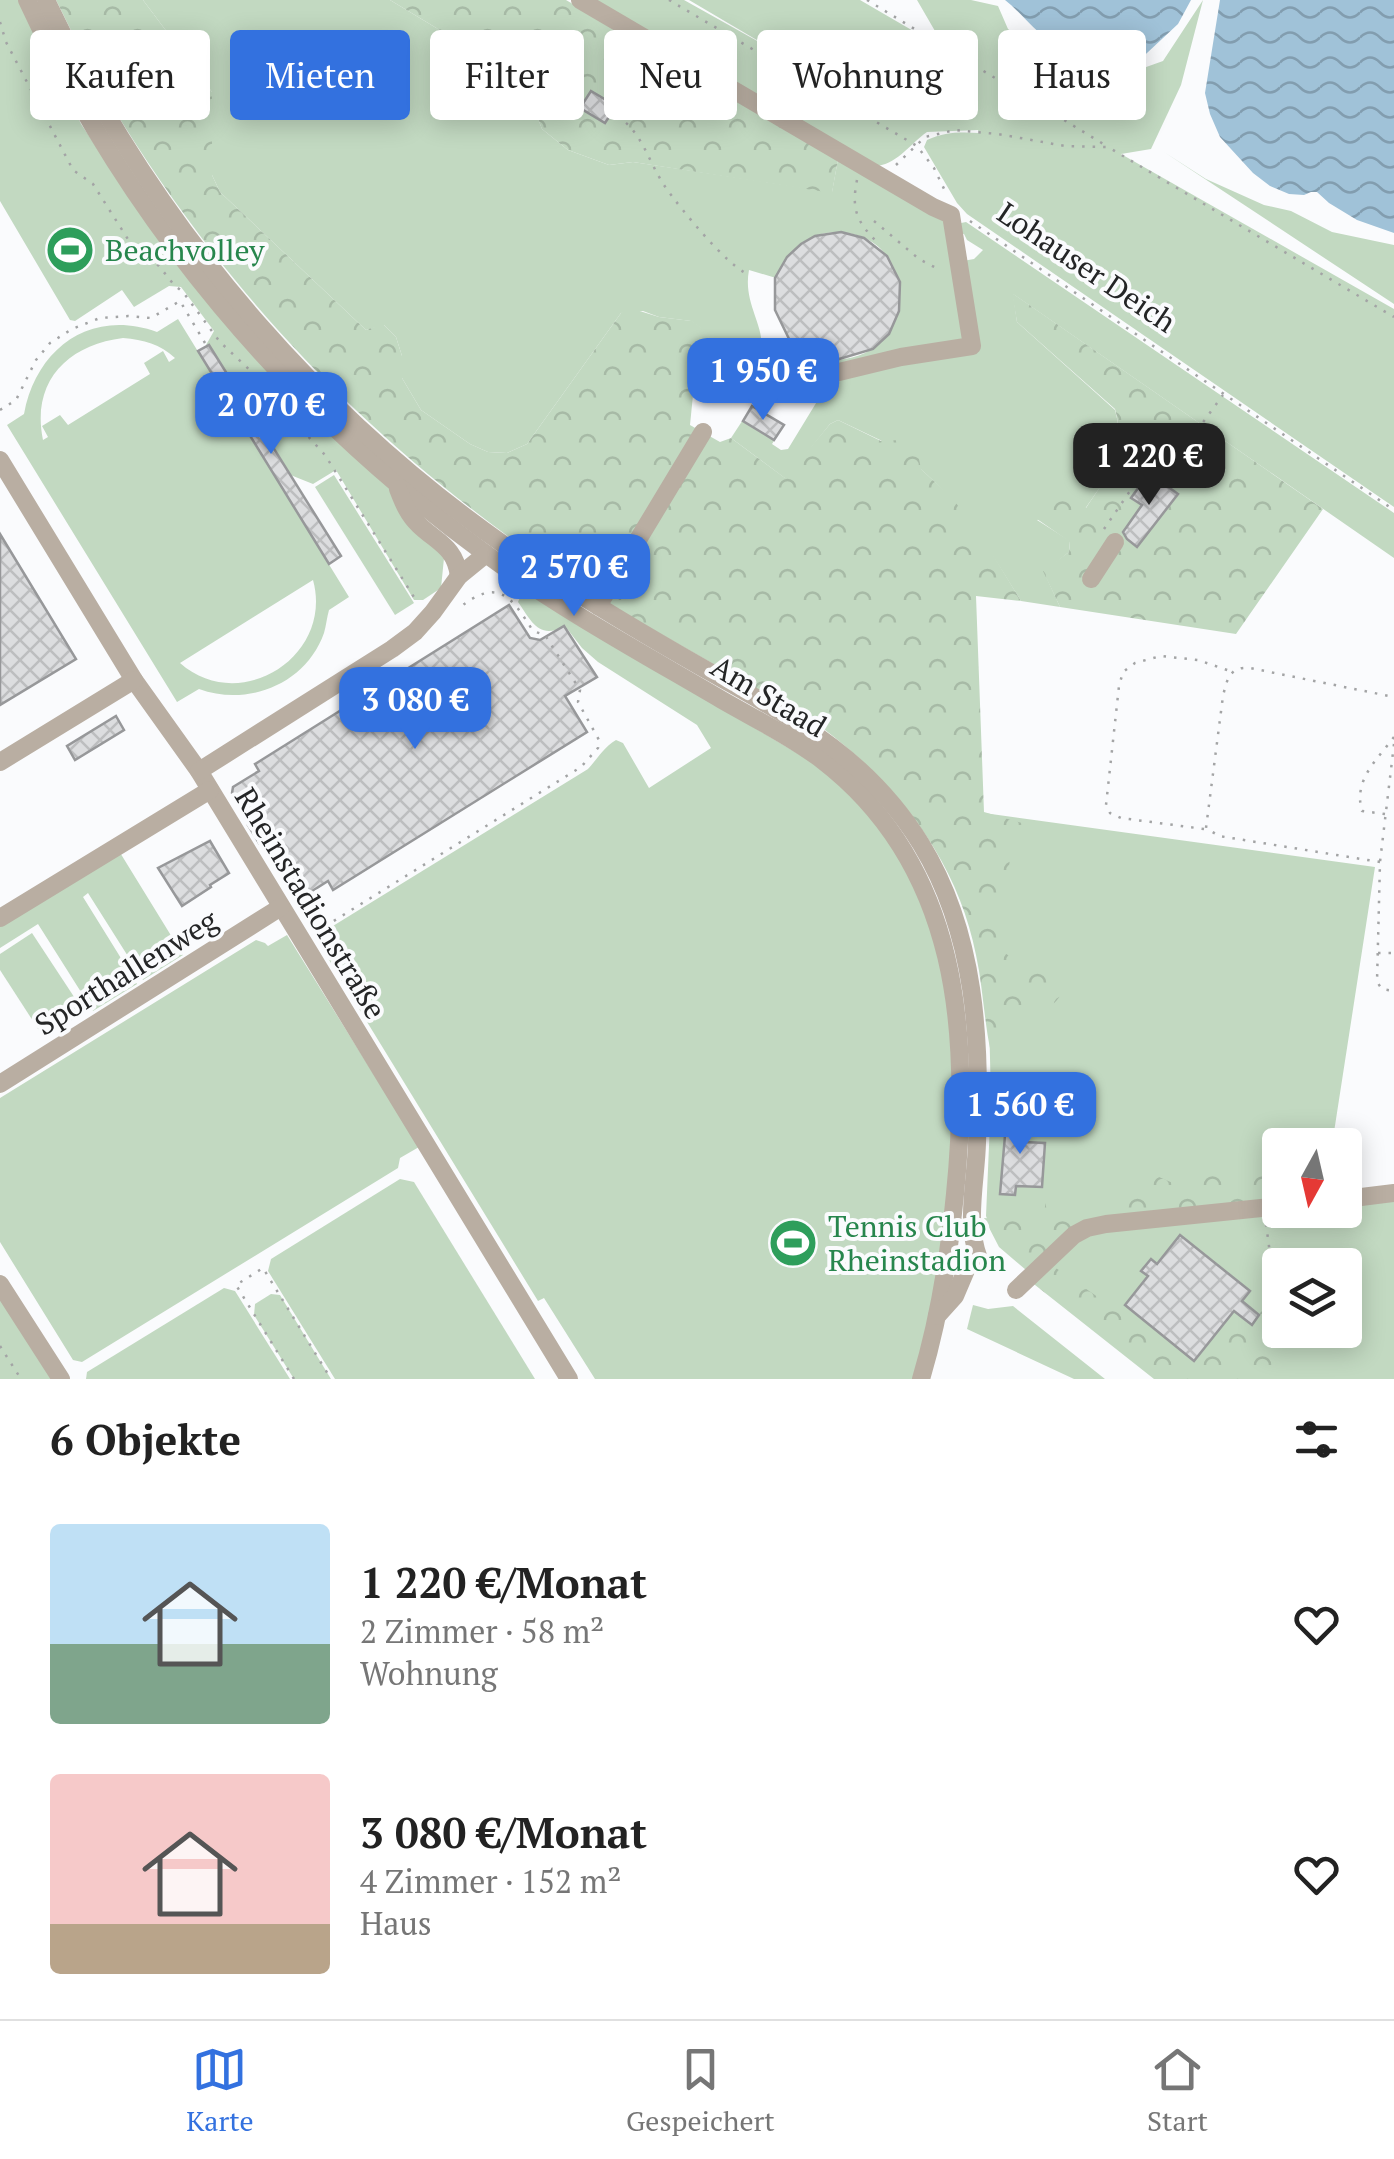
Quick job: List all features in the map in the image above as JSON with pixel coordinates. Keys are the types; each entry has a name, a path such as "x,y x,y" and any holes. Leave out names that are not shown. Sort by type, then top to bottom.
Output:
{"street":[{"name":"Am Staad","path":"26,0 96,132 146,210 241,331 318,414 396,484 535,588 820,758 848,782 889,829 933,909 946,947 958,1026 961,1120 952,1224 937,1316 921,1379"},
{"name":"Am Staad","path":"46,0 132,156 203,257 270,337 337,406 413,475 511,550 824,740 872,780 921,845 958,925 972,993 978,1102 972,1225 977,1254 967,1264 955,1296 937,1316"},
{"name":"Lohauser Deich","path":"580,0 951,215"},
{"path":"840,372 972,346 951,215"},
{"path":"598,606 703,432"},
{"name":"Rheinstadionstraße","path":"0,460 134,680 199,771 569,1379"},
{"path":"396,484 409,514 451,551 458,576"},
{"path":"1091,579 1108,537"},
{"path":"199,771 415,632 458,576 486,554"},
{"path":"0,762 134,680"},
{"path":"0,918 210,790"},
{"name":"Sporthallenweg","path":"0,1084 281,907"},
{"path":"1362,1197 1394,1193"},
{"path":"1016,1290 1074,1234 1086,1228 1262,1208"},
{"path":"952,1224 972,1225"},
{"path":"0,1284 61,1379"}],"path":[{"path":"668,0 917,146 945,188 951,215"},
{"path":"867,0 1394,317"},
{"path":"0,22 6,42 73,170 94,184 131,244 159,266 220,342 253,373 278,409 325,455 414,600 447,615 482,593 493,591 509,597 533,631 545,635 580,690 578,702 599,740 598,748 581,767 302,941"},
{"path":"623,120 631,126 666,188 733,265 748,274"},
{"path":"887,178 903,156 925,137 939,132 980,132 1065,146 1108,147"},
{"path":"861,164 853,198 863,228 878,243"},
{"name":"Lohauser Deich","path":"951,215 970,220 1394,510"},
{"path":"874,221 928,265 961,272"},
{"path":"0,410 16,400 36,360 50,344 72,329 100,318 150,318 180,301 205,342"},
{"path":"1108,537 1154,456 1176,460 1224,394"},
{"path":"1206,828 1121,818 1110,813 1106,805 1119,686 1123,672 1162,656 1198,660 1231,672"},
{"path":"1206,828 1223,696 1231,672 1240,667 1250,668 1394,697"},
{"path":"1386,814 1362,811 1358,797 1362,780 1394,737"},
{"path":"1394,744 1380,862 1377,954 1377,982 1382,989 1394,991"},
{"path":"1206,828 1218,836 1380,862"},
{"path":"1377,954 1394,953"},
{"path":"294,1379 236,1285 263,1268 331,1379"},
{"path":"0,1346 21,1379"}],"green space":[{"path":"0,0 23,0 37,30 30,30 30,120 79,120 142,215 379,474 444,558 441,588 423,600 414,600 336,470 313,484 288,474 206,345 214,331 181,287 169,286 134,307 122,290 75,321 70,320 0,201"},
{"path":"56,0 143,0 166,30 71,30"},
{"path":"143,0 390,0 440,30 430,30 430,120 538,120 542,129 568,150 609,165 633,162 832,192 838,159 943,220 957,262 974,259 983,250 958,233 961,223 966,222 1394,513 1394,558 1013,294 1017,322 1115,410 1118,425 1114,463 1085,509 1037,520 1070,541 1069,552 1044,572 1060,607 1021,601 961,511 924,472 880,440 838,420 830,424 786,479 731,438 752,406 784,425 772,444 781,450 788,449 824,390 841,380 837,360 867,352 887,336 898,314 900,289 893,266 878,247 856,235 826,233 809,239 790,255 776,278 749,270 748,287 762,342 754,370 740,387 725,389 700,374 719,374 724,356 691,321 643,311 621,313 527,444 507,453 488,452 421,410 402,378 402,356 396,337 384,325 366,330 220,192 212,175 210,30 166,30"},
{"path":"390,0 566,0 617,30 604,30 604,120 737,120 737,100 757,112 757,120 771,120 838,159 832,193 633,162 609,165 568,150 542,129 538,120 584,120 584,30 440,30"},
{"path":"591,0 684,0 757,41 757,96 737,84 737,30 643,30"},
{"path":"689,0 860,0 912,30 757,30 757,40"},
{"path":"917,0 971,0 998,6 1009,30 998,30 998,120 1146,120 1146,67 1163,61 1203,0 1181,85 1151,149 1121,154 1394,309 1394,507 967,214 924,147 934,137 979,133 978,130 927,132 898,157 878,166 798,120 978,120 978,30 934,30"},
{"path":"210,89 212,175 220,192 366,330 383,324 396,337 402,356 402,378 421,410 488,452 507,453 527,444 621,313 630,308 692,321 702,328 728,363 726,372 700,375 694,385 690,425 720,442 731,438 785,478 830,424 838,420 881,441 900,440 918,454 921,469 953,499 1021,601 976,596 984,812 1025,824 1011,852 998,945 1021,962 1070,974 1052,1005 1032,1018 1016,1012 1008,1041 991,1053 978,967 955,888 921,828 877,775 825,730 559,572 426,472 307,362 202,239 121,120 210,120"},
{"path":"1164,152 1206,179 1264,205 1291,211 1332,232 1394,245 1394,304"},
{"path":"1012,293 1323,509 1236,634 1060,607 1043,571 1069,552 1070,542 1037,519 1051,496 1086,508 1114,462 1118,424 1115,409 1017,322"},
{"path":"178,319 349,597 329,610 324,633 304,666 273,687 255,693 218,694 199,689 177,702 7,425 24,414 40,370 70,340 89,330 110,326 157,332","holes":["123,338 151,344 164,349 175,358 169,362 163,351 144,363 150,374 68,425 60,415 42,426 48,437 43,440 41,419 43,401 58,370 85,349","313,580 316,608 310,632 296,654 277,670 254,680 229,683 204,678 180,663"]},
{"path":"334,475 414,603 395,615 315,487"},
{"path":"530,594 817,765 852,793 900,854 933,927 954,1030 953,1163 932,1316 913,1379 595,1379 544,1298 538,1301 315,937 588,769 616,740 623,743 649,788 711,748 697,725 598,662 565,626 549,631 537,627 518,602 521,595"},
{"path":"984,813 1375,867 1335,1128 1262,1128 1262,1200 1179,1212 1262,1211 1262,1228 1362,1228 1362,1200 1394,1196 1394,1379 1167,1379 991,1230 986,1216 991,1099"},
{"path":"119,851 183,955 143,980 88,893 83,897 137,984 93,1011 38,924 0,948 0,923"},
{"path":"32,933 84,1012 44,1038 0,970 0,954"},
{"path":"287,935 419,1147 400,1158 398,1168 82,1362 73,1360 0,1242 0,1098 256,940 268,946"},
{"path":"1250,1165 1262,1167 1262,1205 1097,1221 1102,1206 1117,1193 1134,1190 1159,1177 1182,1187 1193,1187 1202,1173"},
{"path":"400,1179 414,1182 535,1379 335,1379 268,1271 271,1259"},
{"path":"1046,1199 1079,1227 1026,1270 999,1247 984,1218 1043,1222"},
{"path":"1053,1266 1193,1363 1200,1362 1239,1316 1252,1325 1262,1310 1262,1348 1286,1348 1283,1372 1277,1379 1154,1379 1030,1281"},
{"path":"224,1288 235,1291 290,1379 86,1379 87,1372"},
{"path":"271,1294 280,1295 331,1379 294,1379 254,1315 255,1304"},
{"path":"0,1297 52,1379 0,1379"},
{"path":"973,1305 988,1309 1013,1306 1105,1379 1074,1379 967,1329"}],"water":[{"path":"1005,0 1191,0 1178,24 1146,54 1146,30 1036,30"},
{"path":"1220,0 1394,0 1394,233 1357,220 1317,192 1289,194 1270,186 1220,137 1205,93"}],"building":[{"path":"591,91 604,99 605,123 584,110"},
{"path":"841,232 864,238 887,256 900,282 899,311 889,334 873,349 836,360 820,359 818,368 785,349 791,343 775,310 775,278 787,257 801,244 815,236"},
{"path":"209,345 341,556 329,564 198,351"},
{"path":"752,406 784,425 774,440 743,421"},
{"path":"1149,473 1178,494 1137,547 1123,532 1142,505 1131,498"},
{"path":"0,534 76,659 0,705"},
{"path":"509,605 530,638 540,640 564,626 597,677 565,696 587,732 333,890 328,881 301,898 296,896 248,825 251,823 232,793 233,787 259,771 255,764"},
{"path":"116,716 124,730 75,760 67,746"},
{"path":"210,841 229,873 182,906 158,868"},
{"path":"1007,1112 1025,1113 1024,1142 1045,1143 1042,1187 1016,1186 1015,1195 1000,1194"},
{"path":"1180,1235 1250,1291 1242,1301 1259,1315 1252,1325 1234,1311 1194,1361 1125,1305 1148,1276 1141,1271 1151,1259 1157,1264"}],"place":[{"name":"Beachvolley","path":"70,250"},
{"name":"Tennis Club Rheinstadion","path":"793,1243"}]}
